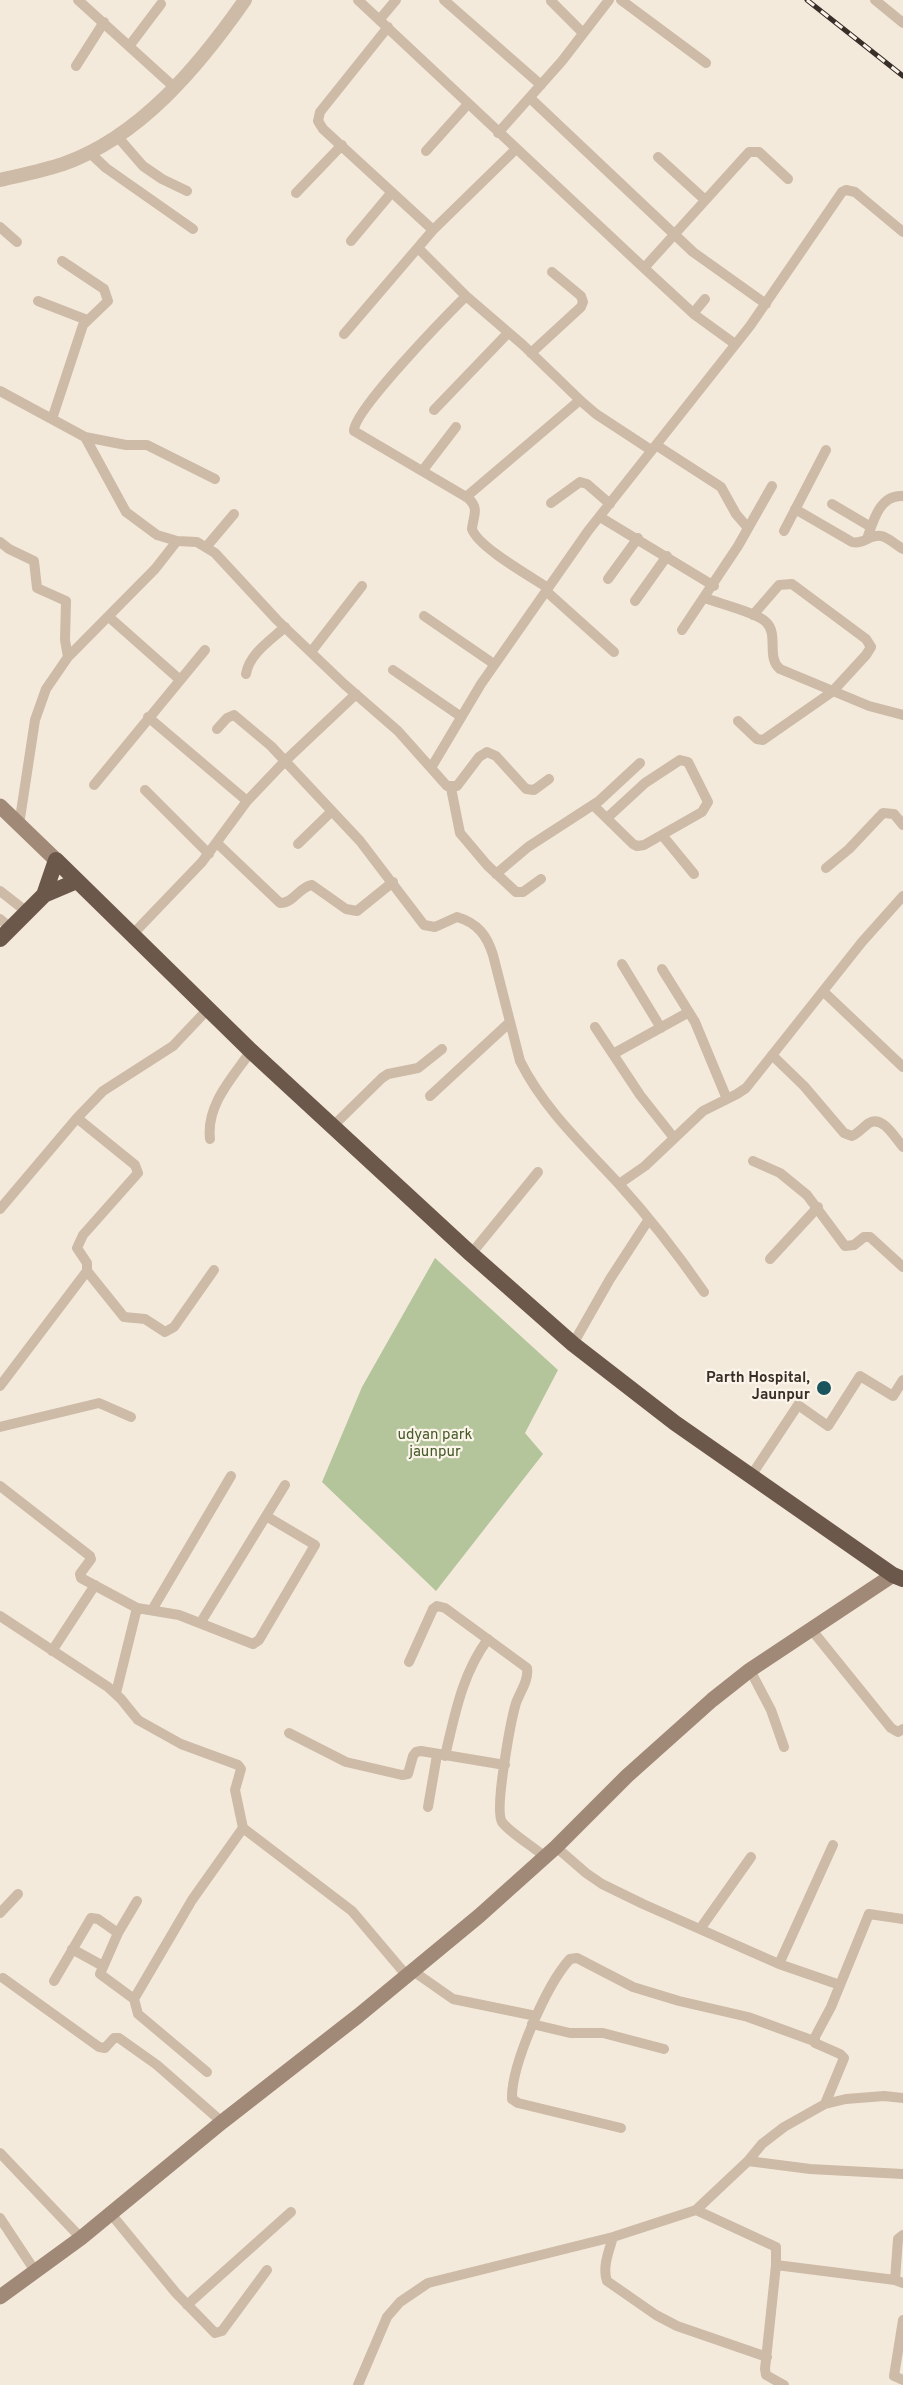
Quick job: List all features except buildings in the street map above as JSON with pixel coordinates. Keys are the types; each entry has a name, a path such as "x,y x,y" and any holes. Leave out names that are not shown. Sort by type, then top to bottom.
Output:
{"highway":[{"path":"44,895 56,860 251,1051 471,1254 573,1344 675,1423 900,1574"},
{"path":"4,929 27,912 44,895 77,881"}],"main road":[{"path":"0,806 56,860"},
{"path":"0,2298 81,2238 222,2122 410,1973 551,1852 667,1739 750,1670 900,1574"}],"street":[{"path":"78,0 174,87"},
{"path":"0,180 63,164 134,126 174,87 245,0"},
{"path":"358,0 695,315 735,344"},
{"path":"380,19 396,0"},
{"path":"444,0 541,85"},
{"path":"498,133 541,85 609,0"},
{"path":"621,0 706,63"},
{"path":"875,0 903,23"},
{"path":"551,1 583,33"},
{"path":"130,45 161,4"},
{"path":"76,66 104,22"},
{"path":"388,27 319,115 318,121 323,129 433,231"},
{"path":"530,98 693,252 766,304"},
{"path":"426,152 468,104"},
{"path":"117,136 143,166 162,179 187,191"},
{"path":"296,194 342,146"},
{"path":"344,334 433,231 516,149"},
{"path":"89,152 106,168 193,229"},
{"path":"644,268 748,152 759,152 788,178"},
{"path":"658,157 705,199"},
{"path":"431,768 460,716 547,590 653,447 766,304 827,213 846,190 855,192 903,232"},
{"path":"351,241 392,192"},
{"path":"0,227 17,242"},
{"path":"418,248 466,296 596,414 721,487 735,514 748,528"},
{"path":"52,418 80,331 87,320 108,301 108,295 104,289 62,261"},
{"path":"531,353 581,307 583,302 581,296 552,272"},
{"path":"466,296 418,345 353,427 357,435 423,470 474,503 476,510 472,529 478,539 547,590 614,652"},
{"path":"695,315 695,311 705,299"},
{"path":"38,301 87,320"},
{"path":"434,410 508,333"},
{"path":"0,391 85,437 126,445 147,446 215,479"},
{"path":"466,497 580,400"},
{"path":"423,470 456,427"},
{"path":"85,437 126,512 156,535 177,541 197,542 207,546 285,627 398,731 451,788 460,832 511,889 519,893 541,879"},
{"path":"784,531 826,450"},
{"path":"551,503 580,482 587,484 610,504"},
{"path":"682,630 714,586 772,486"},
{"path":"867,539 877,513 888,499 903,496"},
{"path":"832,504 871,527"},
{"path":"795,509 852,542 859,543 873,536 884,536 903,549"},
{"path":"207,546 234,514"},
{"path":"600,517 668,556 714,586"},
{"path":"608,579 638,538"},
{"path":"19,825 33,732 39,706 49,684 68,657 155,569 177,541"},
{"path":"0,542 34,561 37,588 66,601 65,640 68,657"},
{"path":"635,602 668,556"},
{"path":"738,721 757,739 763,740 832,692 871,647 866,639 788,583 779,585 753,615"},
{"path":"311,652 362,586"},
{"path":"705,598 767,622 776,665 780,669 832,692 903,715"},
{"path":"424,616 494,664"},
{"path":"109,617 179,679"},
{"path":"246,674 247,666 254,656 285,627"},
{"path":"94,785 205,650"},
{"path":"393,670 460,716"},
{"path":"132,935 209,854 247,801 285,761 356,694"},
{"path":"217,729 230,716 238,717 285,761 332,811 428,927 435,927 457,917 475,926 489,941 520,1061 540,1096 552,1113 649,1219 678,1254 704,1292"},
{"path":"148,717 247,801"},
{"path":"451,788 457,786 479,757 487,752 496,756 526,789 534,790 549,779"},
{"path":"593,805 636,846 644,845 702,812 707,806 706,796 691,766 684,760 674,763 645,783 607,818"},
{"path":"496,874 520,853 593,805 640,763"},
{"path":"145,790 209,854"},
{"path":"298,844 332,811"},
{"path":"826,868 849,849 883,813 894,814 903,825"},
{"path":"662,835 694,874"},
{"path":"217,843 280,903 287,903 305,887 312,885 346,909 357,911 393,882"},
{"path":"0,891 27,912"},
{"path":"619,1184 645,1166 703,1111 746,1088 884,915 903,897"},
{"path":"622,964 661,1028"},
{"path":"662,969 689,1012 727,1099"},
{"path":"823,991 903,1067"},
{"path":"0,1209 77,1118 103,1091 173,1046 208,1009"},
{"path":"614,1054 689,1012"},
{"path":"430,1096 510,1022"},
{"path":"595,1027 640,1095 674,1138"},
{"path":"333,1126 382,1078 388,1074 418,1068 442,1049"},
{"path":"210,1139 210,1120 217,1101 251,1051"},
{"path":"772,1055 810,1093 844,1133 852,1136 870,1123 878,1121 883,1123 903,1147"},
{"path":"0,1386 87,1271 87,1263 79,1254 78,1242 138,1173 135,1165 77,1118"},
{"path":"753,1161 793,1182 818,1208 845,1246 854,1245 864,1237 870,1237 903,1267"},
{"path":"471,1254 538,1172"},
{"path":"770,1259 818,1208"},
{"path":"573,1344 610,1279 649,1219"},
{"path":"87,1271 124,1317 145,1319 165,1332 174,1327 214,1270"},
{"path":"751,1476 798,1405 828,1426 860,1376 893,1396 903,1380"},
{"path":"0,1427 99,1403 131,1417"},
{"path":"152,1610 231,1476"},
{"path":"201,1622 285,1485"},
{"path":"0,1486 90,1556 80,1576 95,1586 137,1608 179,1615 253,1644 259,1640 315,1545 266,1516"},
{"path":"52,1651 95,1586"},
{"path":"409,1662 437,1605 446,1608 522,1664 528,1673 516,1703 500,1797 501,1820 602,1884 779,1964 840,1985"},
{"path":"116,1693 137,1608"},
{"path":"0,1616 116,1693 138,1720 181,1744 238,1765 241,1769 235,1790 243,1828 352,1911 410,1973 453,1999 534,2020 570,2033 603,2033 664,2049"},
{"path":"811,1629 891,1728 898,1732 903,1729"},
{"path":"428,1807 464,1682 474,1659 488,1639"},
{"path":"750,1670 771,1710 784,1746"},
{"path":"289,1733 346,1762 402,1774 408,1774 416,1752 505,1765"},
{"path":"134,1999 192,1900 243,1828"},
{"path":"779,1964 833,1845"},
{"path":"700,1929 751,1857"},
{"path":"0,1913 18,1894"},
{"path":"137,1900 103,1966 102,1977 134,1999 138,2014 207,2072"},
{"path":"814,2040 840,1985 869,1914 903,1920"},
{"path":"54,1981 91,1918 98,1919 118,1933"},
{"path":"72,1949 103,1966"},
{"path":"621,2128 514,2101 512,2097 527,2036 570,1959 577,1958 633,1987 678,2001 748,2017 814,2040 844,2058 825,2104"},
{"path":"3,1978 99,2047 105,2048 114,2038 120,2038 157,2065 222,2122"},
{"path":"358,2385 387,2317 400,2302 428,2283 614,2237 696,2210 748,2162 762,2144 784,2127 825,2104 846,2098 884,2096 903,2098"},
{"path":"0,2154 81,2238"},
{"path":"748,2162 810,2169 903,2174"},
{"path":"696,2210 776,2247 766,2375 760,2385"},
{"path":"187,2305 291,2212"},
{"path":"111,2214 211,2331 219,2333 267,2270"},
{"path":"0,2218 35,2271"},
{"path":"776,2265 899,2281 898,2239 903,2235"},
{"path":"614,2237 607,2260 605,2274 607,2281 656,2315 677,2326 767,2357"},
{"path":"903,2320 894,2376 903,2380"},
{"path":"766,2375 784,2385"}],"green space":[{"name":"udyan park jaunpur","path":"435,1258 558,1370 525,1433 543,1454 436,1591 322,1482 362,1387"}],"railway":[{"path":"807,0 903,76"}],"place":[{"name":"Parth Hospital, Jaunpur","path":"824,1388"}]}
